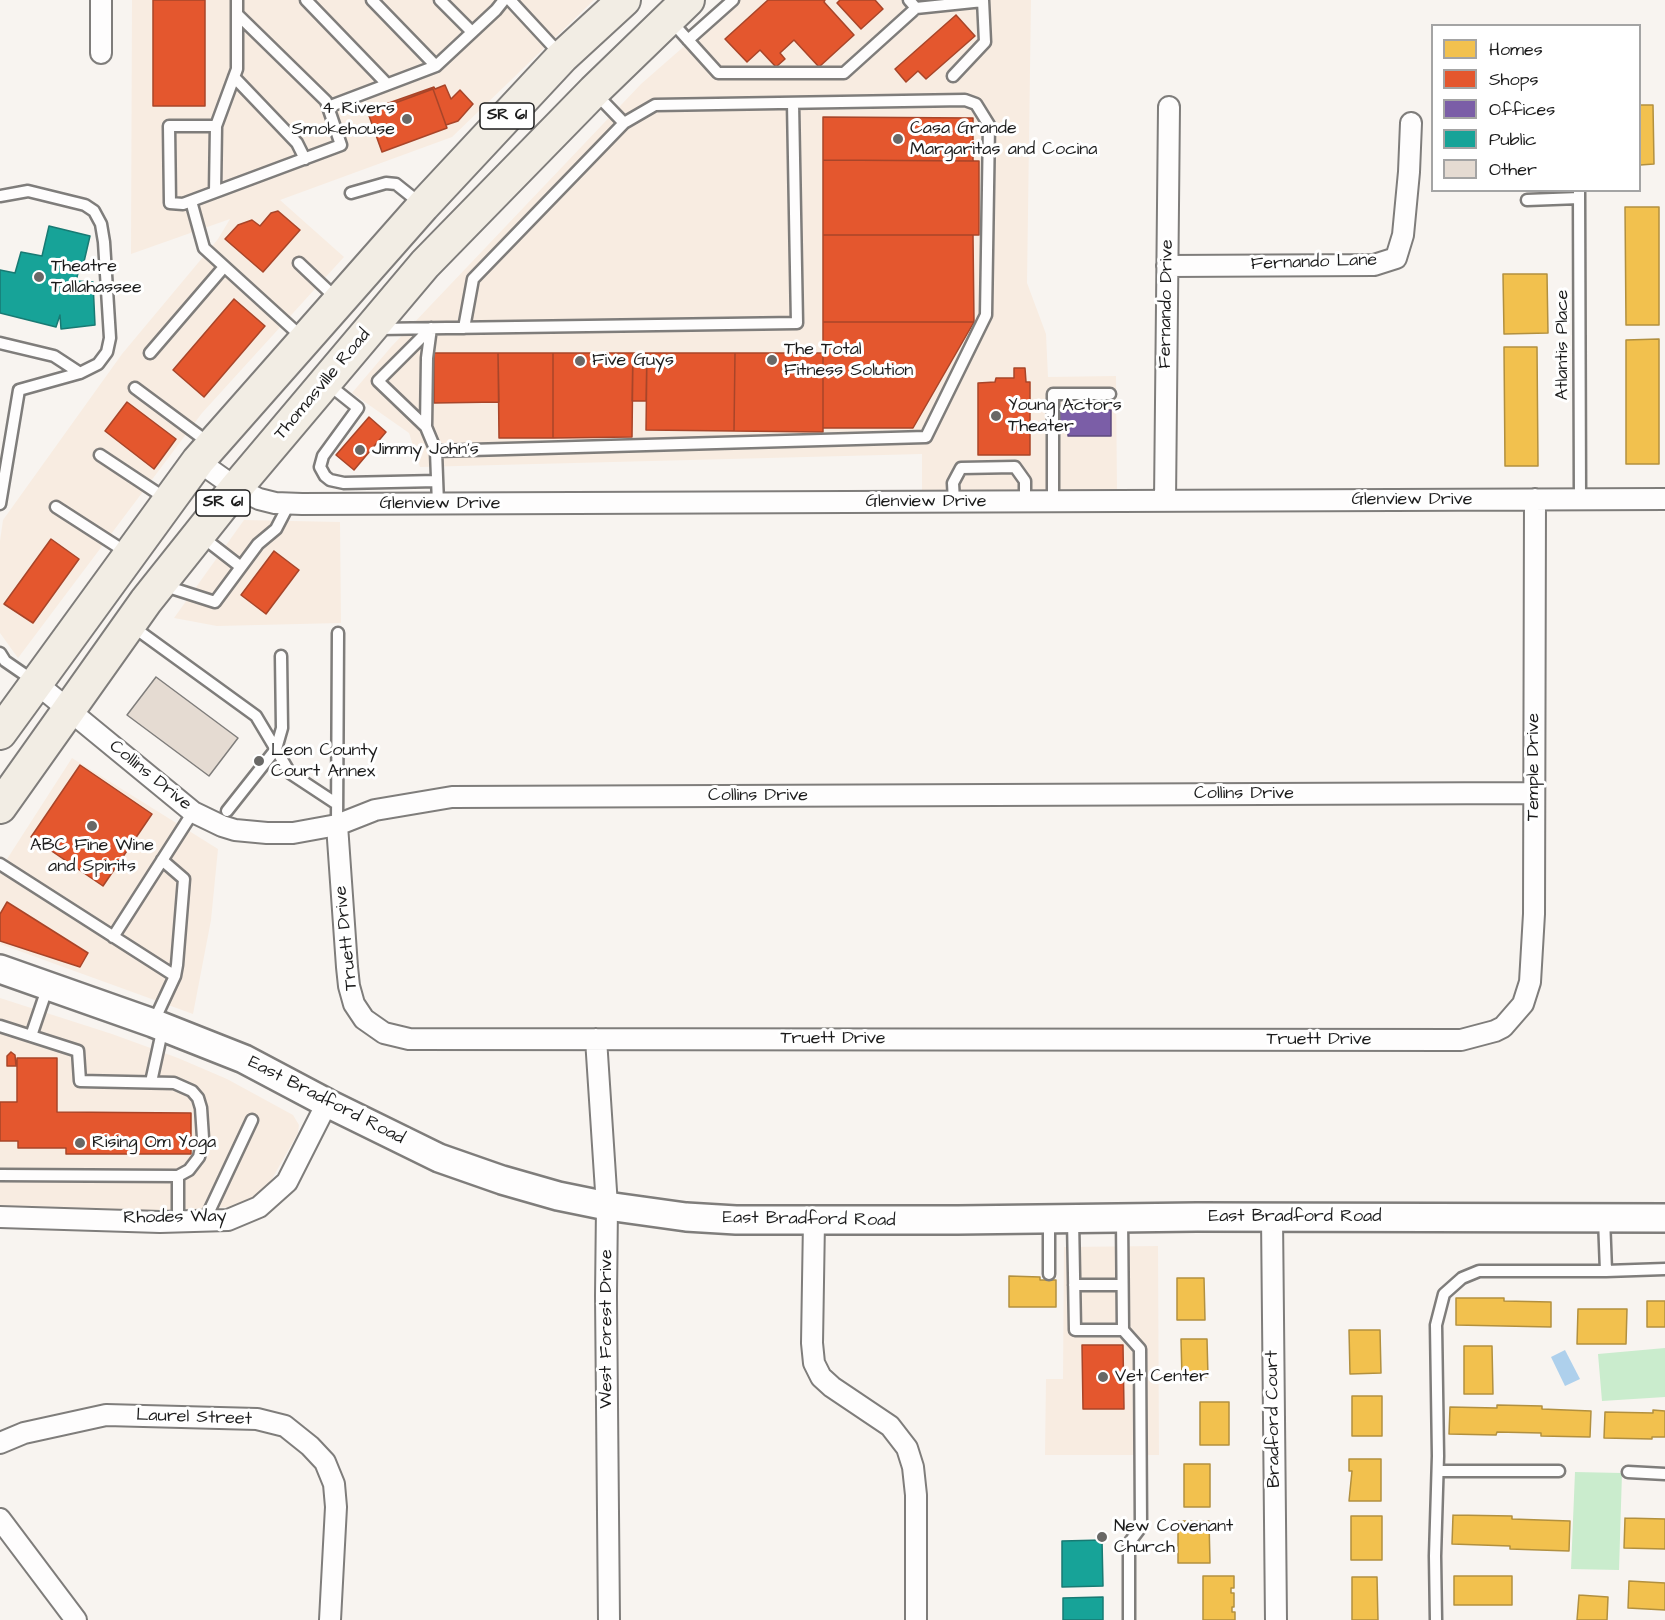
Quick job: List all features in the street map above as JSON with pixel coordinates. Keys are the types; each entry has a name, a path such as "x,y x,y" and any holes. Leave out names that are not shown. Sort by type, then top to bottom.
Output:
{"main road":[{"name":"SR 61","path":"0,733 205,453 423,206 562,57 624,0"},
{"name":"Thomasville Road","path":"0,807 159,584 236,488 425,264 594,91 682,20"},
{"path":"562,57 594,91"},
{"path":"339,301 370,329"}],"street":[{"path":"101,0 101,53"},
{"name":"Fernando Drive","path":"1166,501 1169,107"},
{"name":"Fernando Lane","path":"1167,266 1374,265 1396,258 1403,235 1411,123"},
{"name":"Glenview Drive","path":"205,453 236,488 259,499 289,504 1665,499"},
{"name":"Temple Drive","path":"1503,1027 1523,1004 1530,982 1534,914 1535,499"},
{"name":"Collins Drive","path":"36,683 193,812 235,830 267,833 293,833 337,825 375,810 452,797 1534,793"},
{"name":"Truett Drive","path":"337,825 349,986 354,1004 364,1018 384,1033 409,1038 1461,1040 1503,1027"},
{"name":"East Bradford Road","path":"0,969 158,1024 244,1059 439,1158 502,1180 558,1196 607,1206 686,1217 814,1221 1272,1217 1665,1218"},
{"name":"West Forest Drive","path":"596,1039 607,1206 609,1620"},
{"name":"Rhodes Way","path":"0,1217 228,1220 259,1207 287,1182 327,1103"},
{"name":"Bradford Court","path":"1272,1217 1276,1620"},
{"path":"814,1221 812,1343 814,1363 821,1377 890,1426 907,1448 913,1467 916,1495 916,1620"},
{"name":"Laurel Street","path":"0,1443 24,1433 106,1415 245,1418 285,1426 310,1446 325,1462 334,1484 336,1507 330,1620"},
{"path":"0,1519 76,1620"}],"lane":[{"path":"215,192 216,126 237,69 237,0"},
{"path":"306,0 387,84"},
{"path":"372,0 436,66"},
{"path":"440,0 472,32"},
{"path":"328,106 436,66 504,0"},
{"path":"510,0 562,57"},
{"path":"733,0 682,20 718,73 844,73 912,4 983,0 985,42 953,76"},
{"path":"216,126 170,126 170,204 183,204 341,145 326,101 237,14"},
{"path":"234,77 297,143 305,159"},
{"path":"594,91 624,123"},
{"path":"436,451 926,437 986,315 989,125 976,104 965,100 655,105 624,123 473,279 464,328"},
{"path":"370,329 797,322 793,103"},
{"path":"351,193 386,183 396,184 423,206"},
{"path":"0,196 28,191 86,205 94,212 101,224 110,338 107,352 98,364 80,373 19,390 0,504"},
{"path":"1527,200 1579,194"},
{"name":"Atlantis Place","path":"1579,194 1580,499"},
{"path":"191,201 204,248 304,340"},
{"path":"298,263 339,301"},
{"path":"150,352 224,267"},
{"path":"426,427 378,381 431,328"},
{"path":"431,328 427,358 426,427 436,451 438,504"},
{"path":"0,343 54,356 80,373"},
{"path":"326,382 358,408 323,456 320,466 325,476 330,480 344,483 437,481"},
{"path":"135,388 205,453"},
{"path":"1053,501 1053,394 1110,394"},
{"path":"100,455 169,501"},
{"path":"954,501 953,483 961,468 1015,467 1025,481 1025,501"},
{"path":"159,584 215,602 258,544 276,529 289,504"},
{"path":"56,507 130,555"},
{"path":"198,535 241,567"},
{"path":"129,624 256,716 290,772 337,804"},
{"path":"337,825 338,633"},
{"path":"0,653 5,661 36,683"},
{"path":"228,811 276,749 282,728 281,656"},
{"path":"113,936 193,812"},
{"path":"151,1082 158,1024 177,965 184,879 162,860"},
{"path":"0,864 175,976"},
{"path":"31,1036 48,986"},
{"path":"0,1026 78,1051 80,1081 174,1083 192,1090 201,1108 203,1138 199,1157 189,1170 178,1176 0,1174"},
{"path":"205,1220 252,1120"},
{"path":"178,1176 178,1221"},
{"path":"1122,1218 1123,1330 1140,1349 1141,1527 1129,1543 1130,1620"},
{"path":"1604,1218 1606,1271"},
{"path":"1049,1274 1061,1219"},
{"path":"1061,1219 1074,1285 1075,1330 1123,1330"},
{"path":"1436,1620 1435,1556 1438,1471 1436,1325 1444,1294 1462,1278 1479,1271 1665,1269"},
{"path":"1074,1285 1122,1285"},
{"path":"1438,1471 1559,1472"},
{"path":"1628,1472 1665,1474"}],"shaded area":[{"path":"132,0 594,0 452,137 280,200 344,257 202,413 18,658 0,633 0,541 3,520 122,354 218,239 230,219 131,254"},
{"path":"737,0 1031,0 1027,283 1046,334 1048,377 1116,376 1117,492 922,494 922,454 420,467 409,433 352,393 391,347 641,84"},
{"path":"244,520 340,522 341,623 217,626 174,618"},
{"path":"72,758 218,849 211,920 193,1014 0,944 0,870"},
{"path":"0,998 178,1058 227,1079 293,1115 299,1125 298,1133 268,1186 250,1199 233,1207 162,1211 0,1209"},
{"path":"1158,1246 1159,1455 1045,1455 1046,1379 1063,1379 1064,1247"}],"green space":[{"path":"1665,1348 1665,1397 1602,1401 1598,1354"},
{"path":"1575,1472 1622,1473 1619,1570 1571,1569"}],"water":[{"path":"1565,1350 1580,1379 1565,1386 1551,1357"}],"building: Homes":[{"path":"1641,105 1653,105 1654,164 1641,165"},
{"path":"1625,207 1659,207 1659,325 1626,325"},
{"path":"1503,274 1547,274 1548,333 1504,334"},
{"path":"1659,339 1659,464 1626,464 1626,340"},
{"path":"1504,347 1537,347 1538,466 1505,466"},
{"path":"1009,1276 1056,1280 1056,1307 1009,1307"},
{"path":"1177,1278 1204,1278 1205,1320 1177,1320"},
{"path":"1456,1298 1504,1298 1504,1301 1551,1302 1551,1327 1456,1325"},
{"path":"1647,1301 1665,1301 1665,1327 1647,1327"},
{"path":"1578,1309 1627,1309 1626,1344 1577,1344"},
{"path":"1349,1330 1380,1330 1381,1373 1350,1374"},
{"path":"1181,1339 1207,1339 1208,1377 1182,1378"},
{"path":"1464,1346 1492,1346 1493,1394 1464,1394"},
{"path":"1352,1396 1382,1396 1382,1436 1352,1436"},
{"path":"1200,1402 1229,1402 1229,1445 1200,1445"},
{"path":"1497,1405 1542,1406 1542,1409 1591,1411 1590,1437 1497,1432 1496,1435 1449,1434 1450,1407 1497,1408"},
{"path":"1653,1410 1665,1411 1665,1437 1604,1438 1605,1412 1653,1413"},
{"path":"1349,1459 1381,1459 1381,1501 1349,1501 1352,1471 1349,1471"},
{"path":"1184,1464 1210,1464 1210,1507 1184,1507"},
{"path":"1453,1515 1512,1516 1512,1519 1570,1521 1569,1551 1452,1544"},
{"path":"1351,1516 1382,1516 1382,1560 1351,1560"},
{"path":"1625,1518 1665,1519 1665,1549 1624,1548"},
{"path":"1178,1521 1209,1521 1210,1563 1178,1563"},
{"path":"1203,1576 1234,1576 1234,1588 1231,1588 1231,1593 1234,1593 1232,1612 1235,1612 1235,1620 1203,1620"},
{"path":"1454,1576 1512,1576 1512,1605 1454,1605"},
{"path":"1352,1577 1377,1577 1378,1620 1352,1620"},
{"path":"1629,1581 1665,1583 1665,1610 1628,1608"},
{"path":"1579,1595 1608,1597 1607,1620 1577,1620"}],"building: Shops":[{"path":"153,0 205,0 205,106 153,106"},
{"path":"768,0 825,0 824,2 854,35 819,67 794,40 780,53 785,59 776,67 760,50 747,62 725,39"},
{"path":"840,0 875,0 883,9 861,29 837,3"},
{"path":"956,15 975,36 926,79 918,71 906,82 895,69"},
{"path":"445,85 451,99 460,90 473,104 458,121 446,125 433,89 370,112 369,110 434,87 435,89"},
{"name":"4 Rivers Smokehouse","path":"433,89 447,128 382,152 368,113"},
{"name":"Casa Grande Margaritas and Cocina","path":"823,117 973,118 973,161 823,160"},
{"path":"823,160 979,161 979,235 823,235"},
{"path":"278,211 300,230 263,272 225,239 238,225 252,220 260,226 271,213"},
{"path":"823,235 973,235 974,322 823,322"},
{"path":"234,299 265,326 204,397 173,370"},
{"path":"823,322 974,322 913,428 823,428"},
{"path":"434,353 498,353 499,402 434,403"},
{"path":"498,353 553,353 553,438 499,438"},
{"path":"553,353 633,353 632,437 553,438"},
{"path":"633,353 647,353 646,401 632,401"},
{"path":"647,353 735,353 734,431 646,430"},
{"path":"735,353 823,353 823,432 734,431"},
{"path":"1014,368 1025,368 1026,382 1030,382 1030,455 978,455 978,383 995,382 996,378 1014,378"},
{"path":"127,402 176,439 154,469 105,431"},
{"path":"369,417 386,432 354,470 336,455"},
{"path":"51,539 79,559 33,623 4,604"},
{"path":"274,551 299,570 266,614 241,595"},
{"name":"ABC Fine Wine and Spirits","path":"80,765 152,814 103,886 31,837"},
{"path":"7,902 88,953 80,967 0,941 0,914"},
{"path":"11,1052 15,1055 16,1066 7,1066 7,1056"},
{"path":"17,1058 57,1058 57,1112 191,1113 191,1154 66,1154 66,1148 18,1148 18,1141 0,1141 0,1102 17,1102"},
{"name":"Vet Center","path":"1082,1345 1123,1345 1124,1409 1083,1409"}],"building: Offices":[{"path":"1058,410 1111,410 1111,436 1068,436 1068,425 1058,425"}],"building: Public":[{"name":"Theatre Tallahassee","path":"49,226 90,236 83,266 80,265 76,281 93,282 95,325 61,329 60,315 56,327 0,313 0,270 15,273 21,252 42,256"},
{"path":"1102,1540 1103,1586 1062,1587 1062,1541"},
{"path":"1103,1597 1103,1620 1063,1620 1063,1598"}],"building: Other":[{"path":"156,677 238,738 209,776 127,715"}],"place":[{"name":"4 Rivers Smokehouse","path":"407,119"},
{"name":"Casa Grande Margaritas and Cocina","path":"898,139"},
{"name":"Theatre Tallahassee","path":"39,277"},
{"name":"The Total Fitness Solution","path":"772,360"},
{"name":"Five Guys","path":"580,361"},
{"name":"Young Actors Theater","path":"996,416"},
{"name":"Jimmy John's","path":"360,450"},
{"name":"Leon County Court Annex","path":"259,761"},
{"name":"ABC Fine Wine and Spirits","path":"92,826"},
{"name":"Rising Om Yoga","path":"80,1143"},
{"name":"Vet Center","path":"1103,1377"},
{"name":"New Covenant Church","path":"1102,1537"}]}
